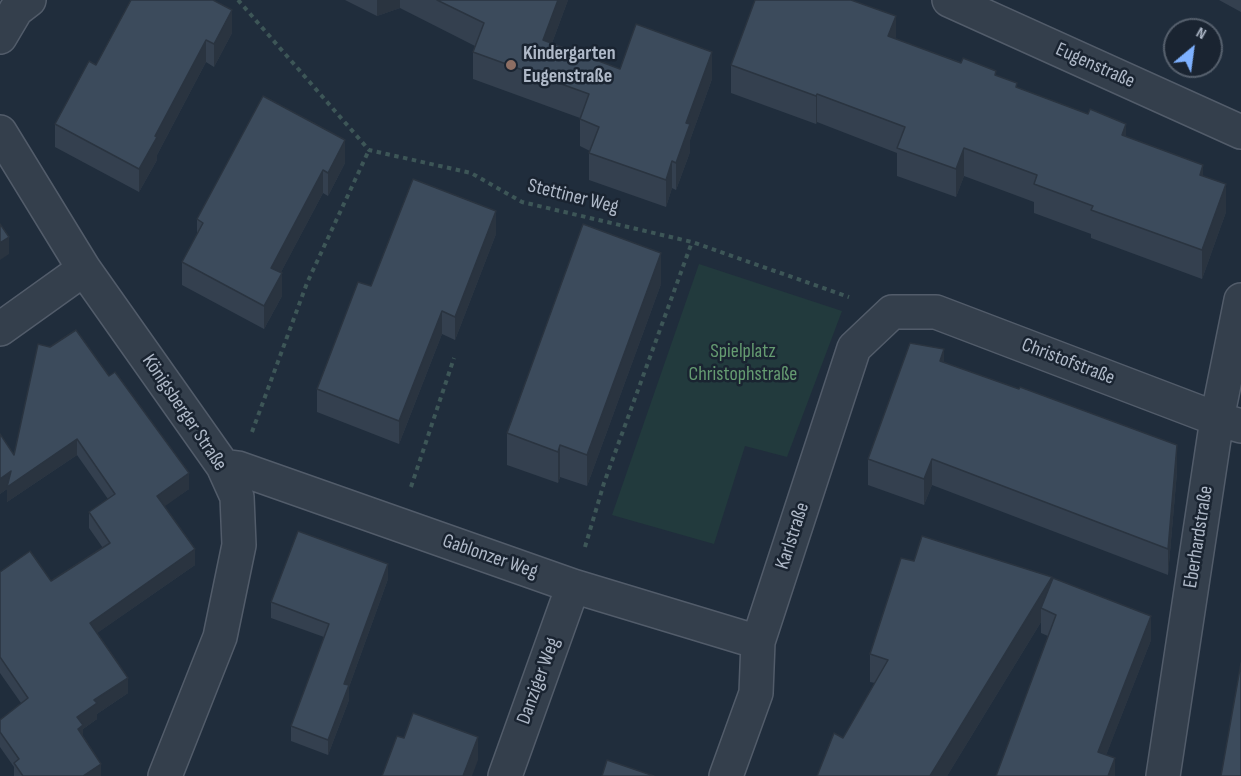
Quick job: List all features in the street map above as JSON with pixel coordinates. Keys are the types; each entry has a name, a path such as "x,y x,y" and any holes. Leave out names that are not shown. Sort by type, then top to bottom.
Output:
{"street":[{"path":"0,38 15,10 29,0"},
{"name":"Eugenstraße","path":"949,0 1241,132"},
{"name":"Königsberger Straße","path":"0,132 84,269 231,467 237,497 239,544 220,636 165,776"},
{"path":"0,328 84,269"},
{"name":"Eberhardstraße","path":"1163,776 1229,423 1241,300"},
{"name":"Christofstraße","path":"892,312 936,312 1229,423"},
{"name":"Karlstraße","path":"726,776 756,693 758,642 854,348 892,312"},
{"name":"Gablonzer Weg","path":"231,467 573,585 758,642"},
{"name":"Danziger Weg","path":"505,776 573,585"}],"path":[{"path":"231,467 307,283 369,150 238,0"},
{"name":"Stettiner Weg","path":"369,150 471,173 522,202 692,242 892,312"},
{"path":"573,585 604,483 692,242"},
{"path":"399,525 454,358"}],"green space":[{"name":"Spielplatz Christophstraße","path":"699,264 842,311 787,457 745,446 714,544 612,515"}],"building":[{"path":"131,0 213,0 232,10 214,44 206,40 139,169 55,124 89,61 96,65"},
{"path":"437,0 558,0 543,40 620,69 636,24 712,52 686,123 690,124 676,163 672,161 666,180 589,153 599,127 580,119 589,94 473,52 484,23"},
{"path":"755,0 851,0 896,16 888,36 961,63 963,58 996,71 995,75 1017,83 1016,87 1088,114 1090,109 1126,124 1122,135 1203,165 1200,175 1226,184 1202,250 1091,210 1093,206 1034,184 1037,175 964,148 956,169 897,148 905,127 731,65"},
{"path":"263,96 345,140 328,173 323,170 271,268 282,273 264,306 182,262 203,223 197,219"},
{"path":"413,179 496,211 455,317 442,311 399,421 317,389 358,282 371,286"},
{"path":"0,224 9,237 0,243"},
{"path":"583,224 661,253 587,455 560,445 558,452 507,433"},
{"path":"76,330 109,376 115,372 189,473 157,496 195,549 90,623 128,678 94,700 97,703 77,717 83,725 78,729 101,764 83,776 23,776 14,763 19,759 0,732 0,720 28,698 0,657 0,572 30,551 51,581 110,543 89,512 115,494 77,439 7,487 11,471 0,479 0,434 14,455 38,344 50,347"},
{"path":"910,343 944,349 940,361 1019,389 1020,387 1177,445 1168,549 932,459 924,479 868,459"},
{"path":"298,531 388,564 344,684 349,685 328,740 291,726 329,624 271,602"},
{"path":"922,536 1052,577 930,776 817,776 834,733 843,738 888,660 870,654 901,558 914,561"},
{"path":"1053,578 1151,616 1098,752 1115,758 1108,776 996,776 1056,615 1041,608"},
{"path":"1241,663 1241,776 1221,776"},
{"path":"413,713 478,737 463,776 382,776 397,736 404,738"},
{"path":"607,760 654,776 602,776"}],"place":[{"name":"Kindergarten Eugenstraße","path":"511,65"}]}
